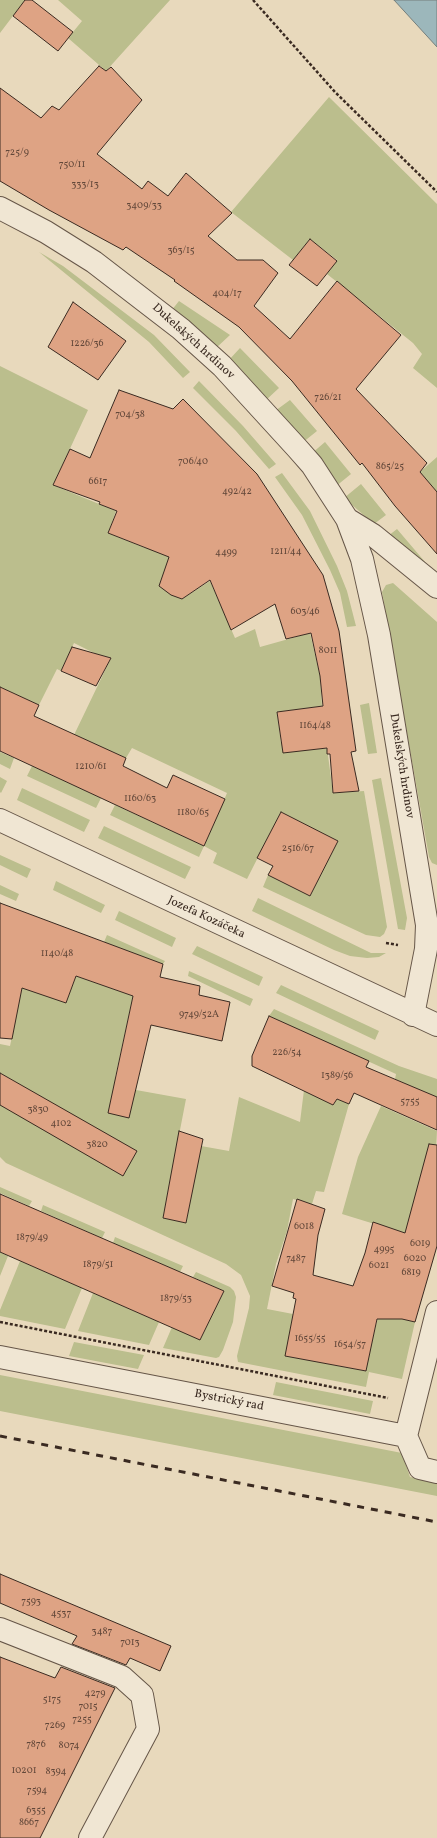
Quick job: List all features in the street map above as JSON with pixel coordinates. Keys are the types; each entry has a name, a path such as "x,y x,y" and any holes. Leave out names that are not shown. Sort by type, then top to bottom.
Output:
{"street":[{"name":"Dukelských hrdinov","path":"0,208 46,232 94,262 181,329 222,366 312,465 347,519 362,559 379,635 432,917 413,1015"},
{"name":"Dukelských hrdinov","path":"347,519 374,535 437,587"},
{"name":"Jozefa Kozáčeka","path":"0,820 437,1025"},
{"path":"437,1312 406,1436 420,1468 437,1472"},
{"name":"Bystrický rad","path":"0,1357 406,1436"},
{"path":"0,1629 122,1677 142,1695 148,1729 90,1838"}],"path":[{"path":"253,0 335,92 437,192"},
{"path":"386,943 398,945"},
{"path":"0,1322 414,1403"}],"green space":[{"path":"0,0 25,0 0,33"},
{"path":"58,0 170,0 106,71 68,38 82,21"},
{"path":"329,97 437,204 437,388 413,368 422,354 413,343 327,274 337,260 310,239 293,260 231,212"},
{"path":"39,252 63,266 154,335 190,372 183,378 149,342"},
{"path":"179,301 230,335 215,349 171,311"},
{"path":"240,348 279,388 265,401 228,361"},
{"path":"0,366 88,410 53,485 116,511 108,533 145,548 166,496 182,599 210,581 235,638 255,629 260,647 310,633 320,676 322,706 277,712 281,743 309,739 310,750 327,748 333,793 364,791 387,927 384,934 380,937 366,935 263,887 268,875 310,896 338,841 281,812 247,879 213,863 217,853 204,846 227,793 132,748 126,758 74,735 111,658 96,654 74,643 61,671 57,669 39,705 0,687"},
{"path":"199,381 243,426 276,464 269,469 236,431 193,388"},
{"path":"290,400 317,431 302,443 275,411"},
{"path":"325,442 351,474 335,487 311,454"},
{"path":"437,457 437,492 420,472"},
{"path":"282,473 310,511 337,566 347,591 356,626 347,627 340,593 330,570 302,515 275,477"},
{"path":"361,484 386,515 374,524 344,498"},
{"path":"397,529 437,576 388,536"},
{"path":"393,583 437,622 437,865 432,863 429,857 382,592 386,585"},
{"path":"369,703 377,753 368,754 360,705"},
{"path":"0,752 14,758 10,769 0,764"},
{"path":"32,766 101,798 96,808 27,776"},
{"path":"0,777 7,781 1,793 0,792"},
{"path":"381,778 407,918 405,930 398,929 372,780"},
{"path":"22,788 90,820 84,832 17,800"},
{"path":"115,805 204,846 199,857 110,815"},
{"path":"104,826 191,867 185,879 98,838"},
{"path":"0,855 31,869 27,878 0,865"},
{"path":"56,881 105,905 101,913 53,890"},
{"path":"0,885 19,894 16,901 0,894"},
{"path":"258,898 371,953 386,953 379,957 367,958 350,956 334,950 252,911"},
{"path":"119,911 176,938 172,947 115,920"},
{"path":"107,935 165,961 163,964 104,942"},
{"path":"197,946 263,977 259,986 192,954"},
{"path":"189,971 253,999 250,1006 188,976"},
{"path":"76,976 133,996 115,1078 137,1085 136,1090 186,1099 163,1218 186,1223 201,1146 229,1151 239,1097 300,1122 304,1090 333,1105 337,1099 349,1104 324,1192 316,1191 312,1204 293,1199 287,1231 276,1264 267,1309 293,1314 286,1356 365,1371 378,1317 388,1315 415,1322 402,1379 369,1372 366,1387 238,1362 237,1356 249,1308 250,1296 241,1275 226,1264 6,1163 0,1157 0,1104 123,1175 136,1152 0,1073 0,1044 10,1046 22,987 66,1003"},
{"path":"281,985 379,1031 375,1040 276,993"},
{"path":"274,1009 399,1066 437,1079 437,1098 395,1079 396,1074 269,1016"},
{"path":"381,1106 437,1131 436,1149 421,1175 407,1234 342,1214 358,1157"},
{"path":"0,1187 32,1201 29,1206 0,1193"},
{"path":"43,1205 105,1232 102,1238 41,1211"},
{"path":"115,1237 183,1266 180,1272 113,1243"},
{"path":"0,1252 8,1256 0,1276"},
{"path":"20,1261 82,1288 65,1329 0,1316 0,1310"},
{"path":"196,1272 230,1287 234,1291 236,1297 233,1322 223,1350 219,1357 216,1358 163,1348 172,1327 200,1340 224,1291 193,1277"},
{"path":"93,1293 159,1322 149,1345 78,1331"},
{"path":"74,1342 144,1355 138,1369 69,1356"},
{"path":"0,1375 402,1453 410,1477 437,1483 437,1496 0,1411"},
{"path":"276,1382 373,1401 370,1414 273,1395"}],"water":[{"path":"394,0 437,0 437,47"}],"building":[{"path":"25,0 32,0 73,32 58,51 13,16"},
{"path":"99,66 106,71 111,67 142,100 97,154 142,189 148,181 168,196 186,173 232,213 208,236 237,260 263,260 278,273 254,306 290,339 337,281 401,335 356,389 427,463 420,472 437,492 437,554 395,506 362,463 360,465 292,381 239,327 174,281 175,280 126,247 123,250 49,210 0,181 0,88 41,118 52,106 59,110"},
{"path":"310,239 337,261 317,286 289,265"},
{"path":"73,302 126,341 98,380 48,347"},
{"path":"119,390 173,409 183,399 257,474 323,575 339,631 356,751 351,752 359,791 333,793 330,754 327,754 327,748 283,753 277,712 323,706 320,676 311,633 286,639 275,604 231,630 210,580 182,599 171,595 159,586 169,557 108,533 117,511 99,504 100,502 53,485 70,449 90,458"},
{"path":"72,647 111,658 96,686 61,671"},
{"path":"0,687 39,705 34,716 126,758 123,766 167,788 173,775 225,799 204,846 0,751"},
{"path":"281,812 338,841 310,896 268,875 273,866 257,858"},
{"path":"0,903 163,964 160,977 200,986 199,995 230,1002 222,1041 151,1025 129,1118 108,1113 133,996 76,976 66,1003 22,988 12,1039 0,1038"},
{"path":"269,1016 369,1061 366,1067 437,1097 437,1130 354,1093 349,1104 337,1099 333,1105 252,1066 252,1056"},
{"path":"0,1073 137,1151 123,1176 0,1105"},
{"path":"179,1131 203,1139 186,1223 163,1218"},
{"path":"429,1144 437,1145 437,1246 415,1322 402,1319 377,1319 366,1371 285,1356 296,1299 293,1298 294,1293 272,1286 297,1199 325,1209 318,1235 313,1275 353,1286 365,1253 373,1222 405,1233"},
{"path":"0,1194 224,1291 200,1340 0,1252"},
{"path":"0,1574 171,1646 160,1671 130,1658 126,1665 72,1644 77,1636 0,1603"},
{"path":"0,1657 55,1678 61,1667 115,1688 40,1838 0,1838"}],"railway":[{"path":"0,1436 437,1522"}]}
